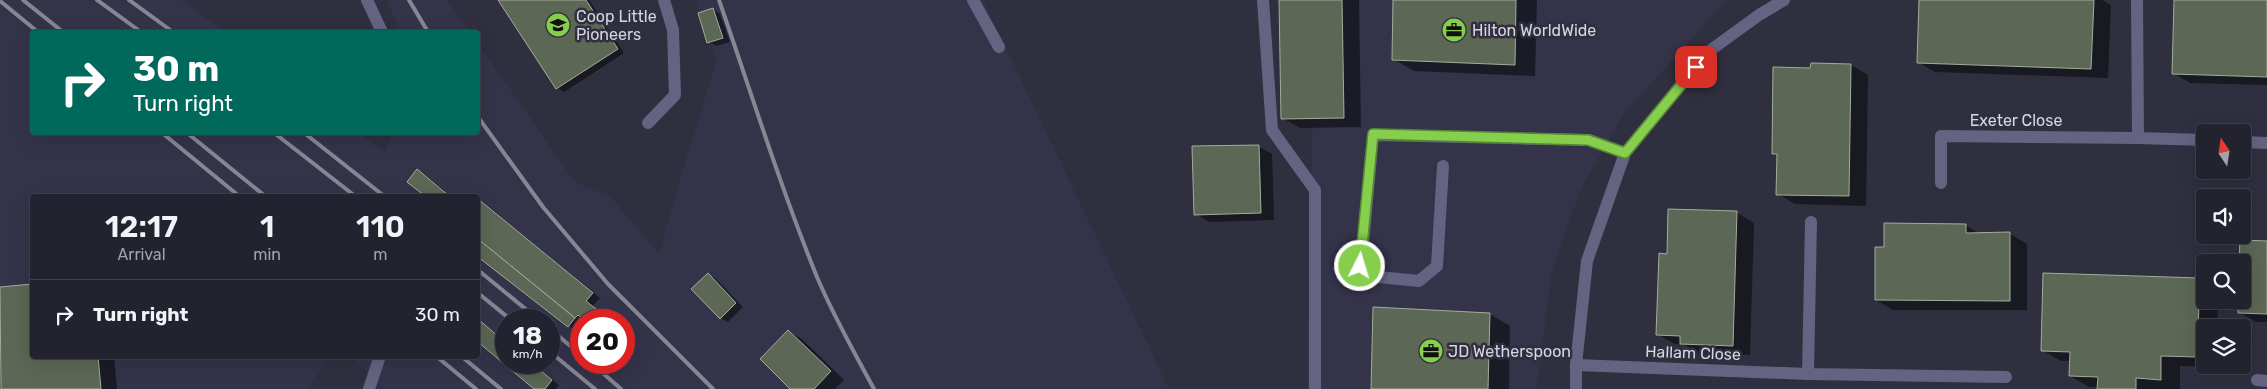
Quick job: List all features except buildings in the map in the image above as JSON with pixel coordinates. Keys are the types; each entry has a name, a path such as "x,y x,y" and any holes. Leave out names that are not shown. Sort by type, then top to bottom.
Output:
{"street":[{"path":"367,0 381,30"},
{"path":"648,123 675,95 673,30 664,0"},
{"path":"973,0 999,47"},
{"path":"1263,0 1272,130 1315,190 1315,389"},
{"path":"1576,389 1576,365 1587,261 1625,153 1708,52 1758,15 1784,0"},
{"path":"2137,0 2138,138"},
{"path":"1443,166 1436,266 1419,281 1368,276 1360,266 1373,134 1588,140 1625,153"},
{"name":"Exeter Close","path":"1941,183 1941,136 2196,140"},
{"path":"2251,142 2267,143"},
{"path":"1808,374 1811,222"},
{"path":"369,389 379,359"},
{"name":"Hallam Close","path":"1576,365 1808,374 2006,377"}],"shaded area":[{"path":"0,0 181,0 222,30 30,30 30,135 362,135 385,152 392,135 480,135 480,46 575,182 611,197 659,254 717,60 696,0 983,0 1169,389 384,389 352,359 480,359 480,194 30,194 30,359 329,359 308,389 0,389"},
{"path":"386,0 447,0 469,30 400,30"},
{"path":"1315,0 1727,0 1624,113 1581,189 1551,275 1537,389 1307,389"}],"railway":[{"path":"23,0 60,30"},
{"path":"97,0 138,30"},
{"path":"129,0 170,30"},
{"path":"409,0 427,30"},
{"path":"719,0 803,243 837,319 874,389"},
{"path":"0,1 36,30"},
{"path":"480,120 543,207 608,284 713,389"},
{"path":"165,135 237,194"},
{"path":"190,135 263,194"},
{"path":"277,135 352,194"},
{"path":"307,135 381,194"},
{"path":"480,272 526,309"},
{"path":"480,295 498,309"},
{"path":"560,337 570,346"},
{"path":"440,359 476,389"},
{"path":"465,359 501,389"},
{"path":"560,360 595,389"},
{"path":"604,374 621,389"}],"place":[{"name":"Coop Little Pioneers","path":"558,25"},
{"name":"Hilton WorldWide","path":"1454,30"},
{"name":"JD Wetherspoon","path":"1431,351"}],"route":[{"path":"1360,266 1373,134 1588,140 1625,153 1696,67"}]}
